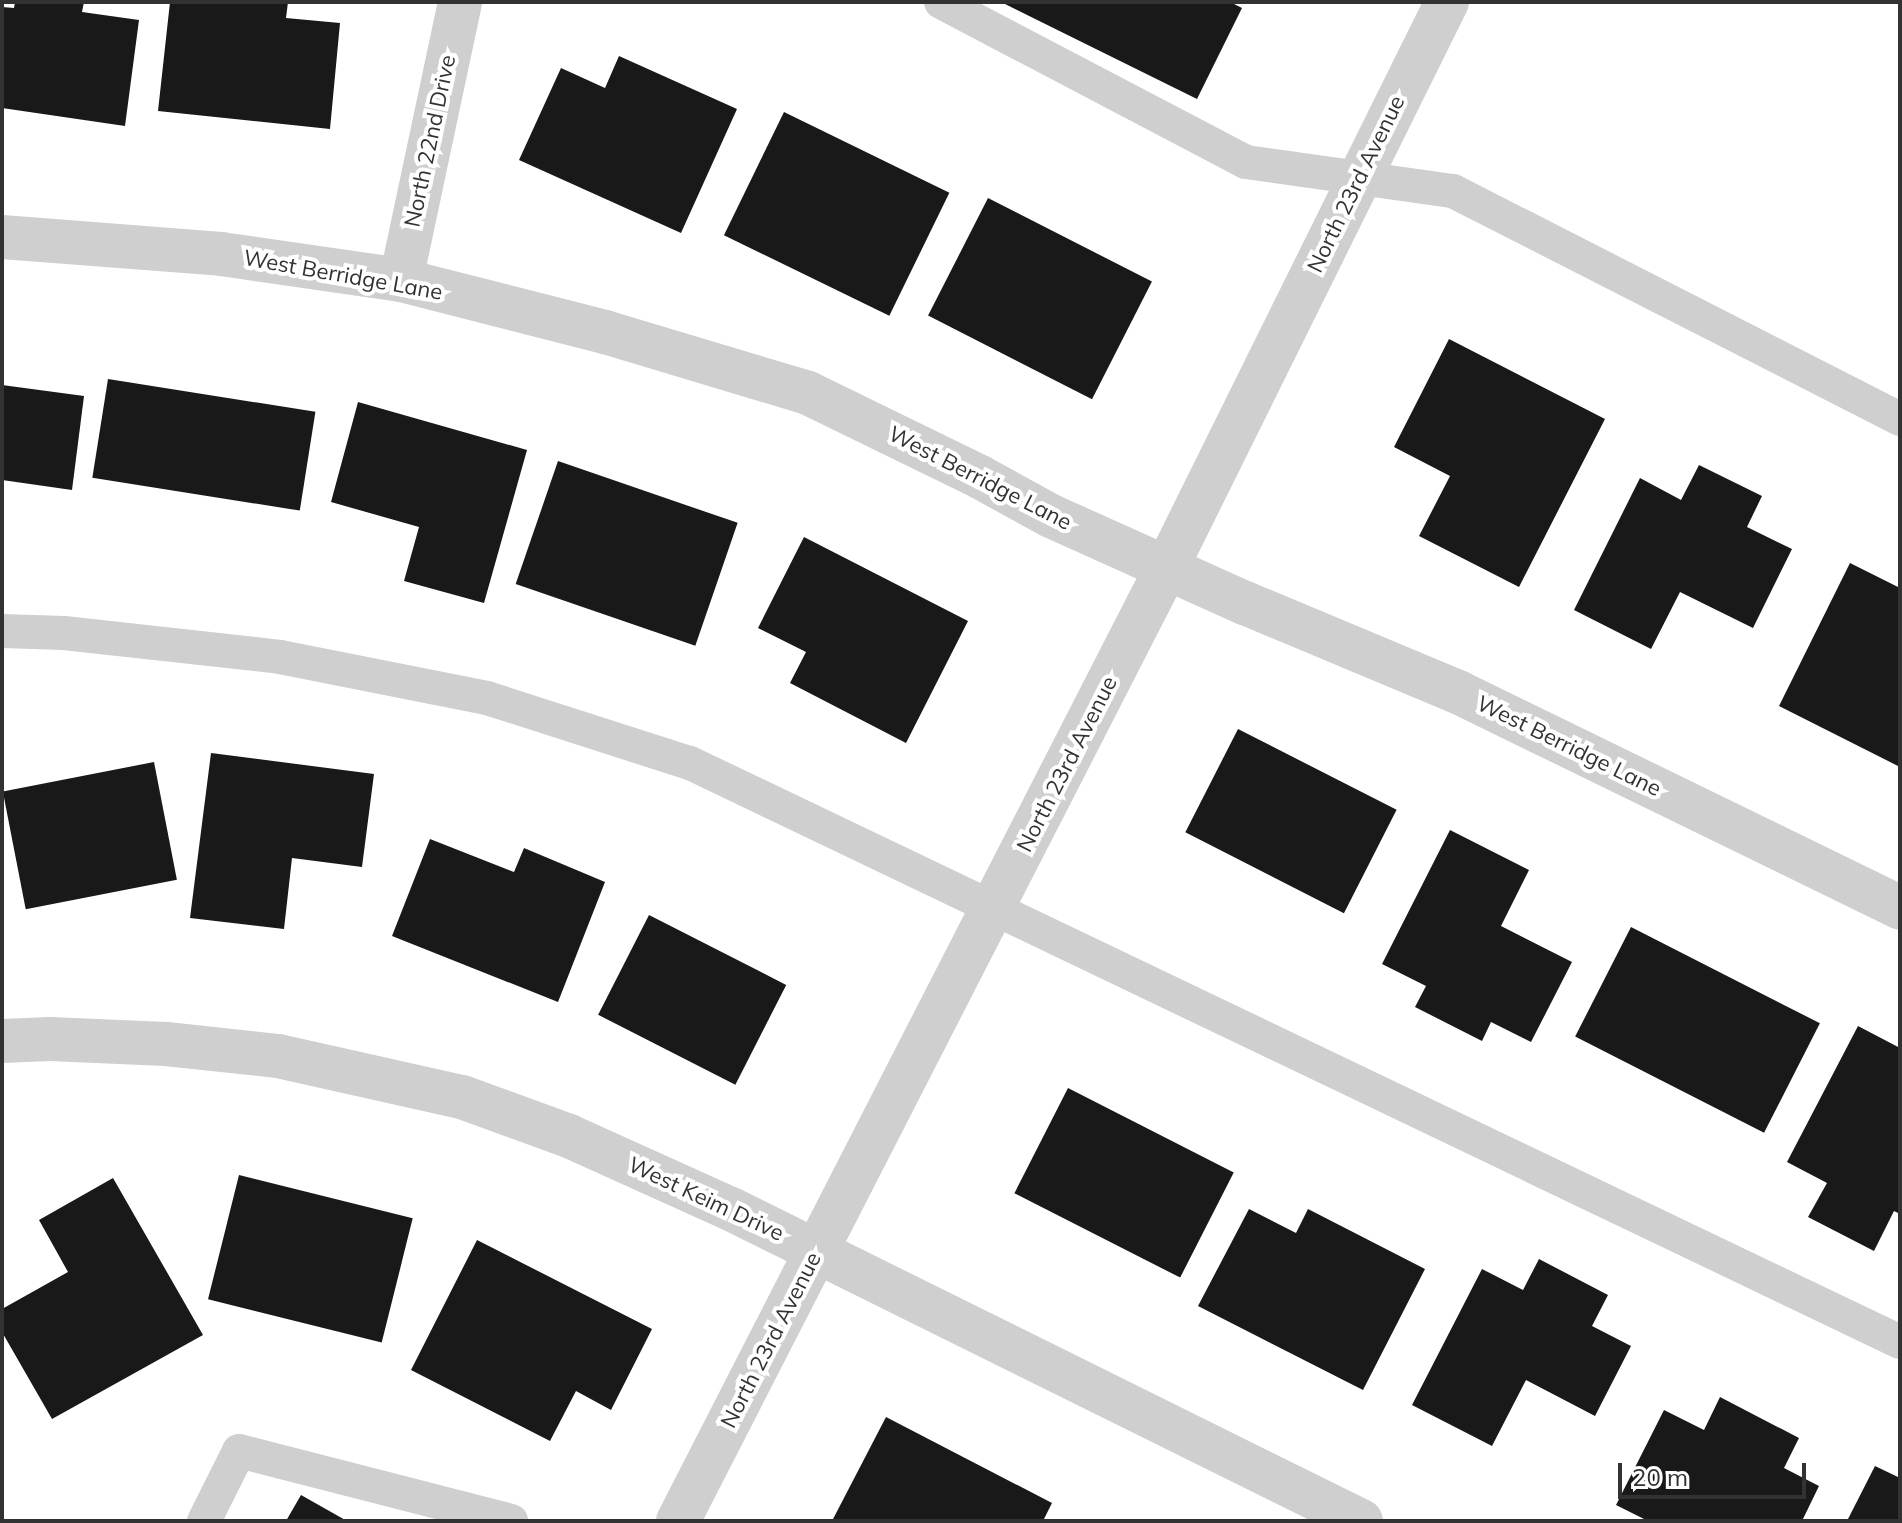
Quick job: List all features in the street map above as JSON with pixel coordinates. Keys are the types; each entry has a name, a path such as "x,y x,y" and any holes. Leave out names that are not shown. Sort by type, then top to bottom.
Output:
{"street":[{"name":"North 22nd Drive","path":"401,280 460,2"},
{"name":"North 23rd Avenue","path":"678,1521 1166,569 1447,2"},
{"name":"West Berridge Lane","path":"2,237 221,254 401,280 605,332 808,393 980,477 1051,516 1166,569 1458,692 1900,908"},
{"name":"West Keim Drive","path":"2,1041 50,1039 166,1044 278,1056 462,1097 569,1136 731,1209 1361,1521"}],"lane":[{"path":"941,2 1246,162 1453,191 1900,419"},
{"path":"2,631 64,633 280,657 487,698 690,763 1900,1342"},
{"path":"204,1521 239,1451 511,1521"}],"building":[{"path":"15,2 84,2 82,12 139,20 125,126 2,108 2,7 14,8"},
{"path":"170,2 288,2 286,18 340,23 330,129 158,111"},
{"path":"1001,2 1230,2 1242,8 1197,99"},
{"path":"619,56 737,109 681,233 519,160 561,68 605,88"},
{"path":"784,112 949,193 889,316 724,235"},
{"path":"988,198 1152,282 1092,399 928,316"},
{"path":"1449,339 1605,419 1519,587 1419,536 1450,476 1394,447"},
{"path":"108,379 315,412 300,511 92,478"},
{"path":"2,385 84,396 72,490 2,480"},
{"path":"358,402 527,450 484,603 404,581 419,527 331,502"},
{"path":"558,461 738,523 695,646 516,584"},
{"path":"1699,465 1762,496 1747,527 1792,549 1753,628 1680,592 1651,649 1574,610 1640,478 1681,500"},
{"path":"804,537 968,621 906,743 790,683 806,652 758,628"},
{"path":"1850,563 1900,588 1900,767 1779,706"},
{"path":"1238,729 1397,810 1344,913 1185,832"},
{"path":"211,753 374,774 362,867 292,858 284,929 190,918"},
{"path":"154,762 177,880 26,909 3,791"},
{"path":"1450,830 1529,870 1501,926 1572,962 1531,1042 1491,1022 1482,1041 1415,1007 1426,986 1382,964"},
{"path":"430,839 514,872 524,848 605,882 558,1002 392,936"},
{"path":"649,915 786,985 735,1085 598,1015"},
{"path":"1631,927 1820,1023 1764,1133 1575,1037"},
{"path":"1858,1026 1900,1048 1900,1214 1894,1211 1874,1251 1808,1217 1827,1183 1787,1162"},
{"path":"1068,1088 1234,1172 1180,1278 1014,1193"},
{"path":"239,1175 413,1218 382,1343 208,1299"},
{"path":"113,1178 203,1335 52,1419 2,1332 2,1309 68,1272 39,1220"},
{"path":"1249,1209 1296,1233 1308,1209 1425,1269 1363,1390 1198,1306"},
{"path":"477,1240 652,1329 611,1410 576,1391 550,1441 411,1370"},
{"path":"1539,1259 1608,1295 1592,1326 1631,1346 1595,1416 1526,1380 1492,1446 1412,1405 1482,1269 1523,1290"},
{"path":"1720,1397 1799,1438 1784,1468 1819,1486 1802,1521 1648,1521 1616,1505 1664,1410 1704,1430"},
{"path":"886,1417 1052,1503 1043,1521 832,1521"},
{"path":"1875,1466 1900,1478 1900,1521 1847,1521"},
{"path":"301,1495 347,1521 286,1521"}]}
